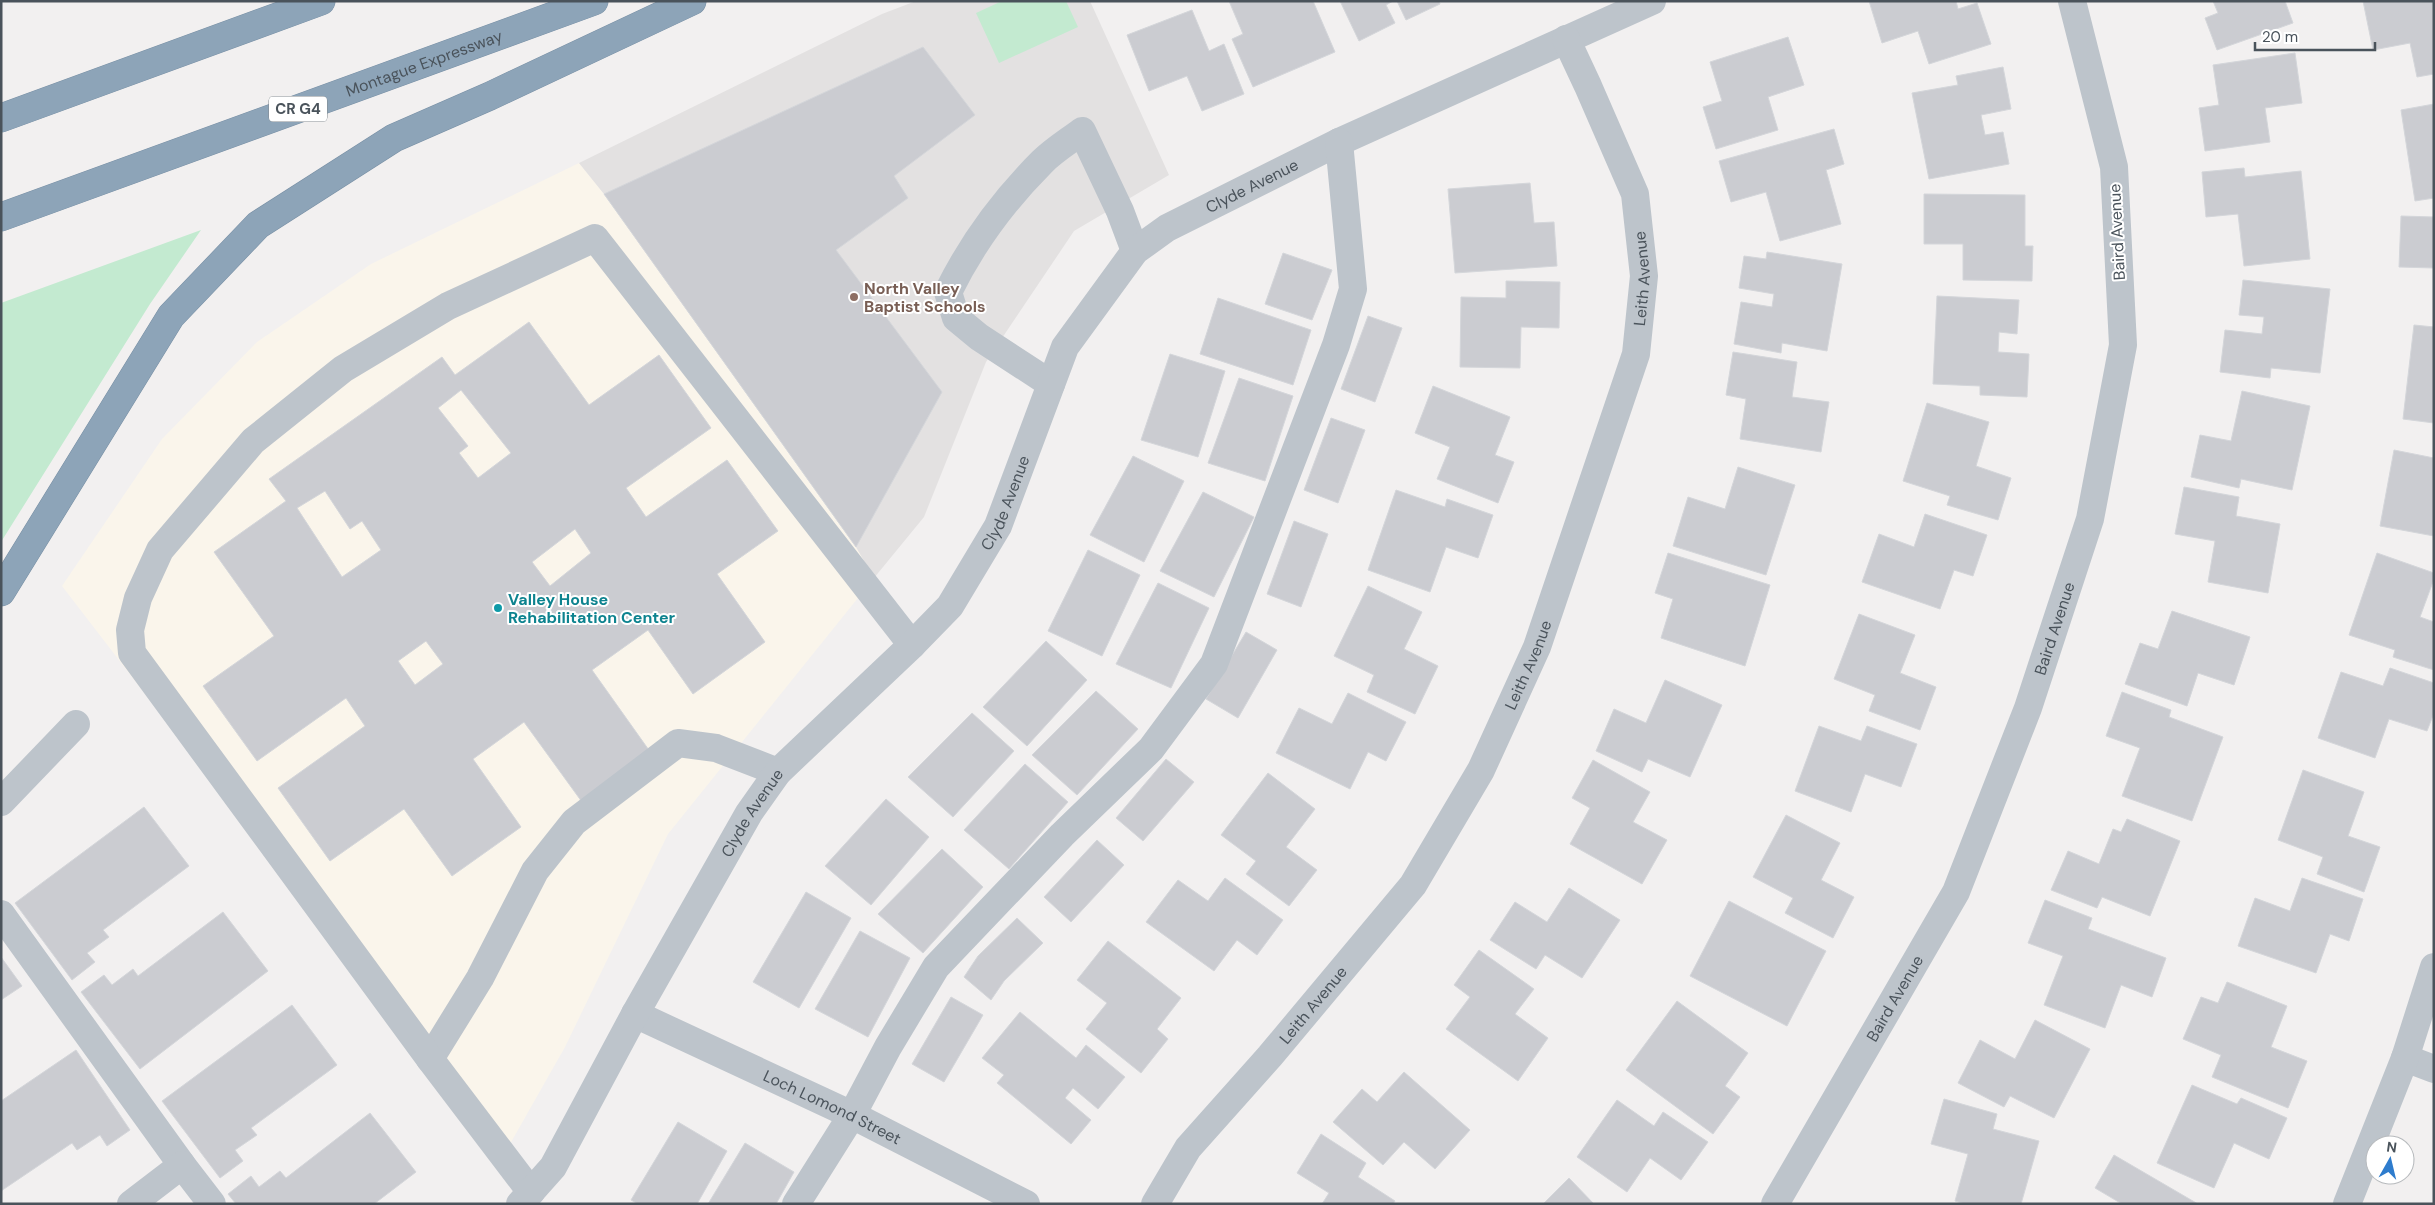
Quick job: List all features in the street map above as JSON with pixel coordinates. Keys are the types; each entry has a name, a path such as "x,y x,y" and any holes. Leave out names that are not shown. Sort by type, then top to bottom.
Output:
{"highway":[{"path":"1,118 321,1"},
{"name":"Montague Expressway","path":"1,217 594,1"},
{"path":"1,592 171,316 258,225 394,138 490,96 692,1"}],"street":[{"name":"Clyde Avenue","path":"525,1198 553,1167 635,1014 749,813 778,772 912,645 950,606 998,526 1065,347 1135,251 1167,228 1339,142 1652,1"},
{"name":"Baird Avenue","path":"1775,1204 1956,892 2028,708 2090,519 2122,345 2114,167 2072,1"},
{"name":"Leith Avenue","path":"1155,1204 1188,1148 1270,1056 1414,885 1481,770 1537,647 1636,354 1644,276 1635,194 1566,40"},
{"path":"1051,384 979,337 956,318 948,292 963,261 992,217 1043,160 1082,131 1120,212 1135,251"},
{"path":"796,1204 852,1115 888,1047 936,967 1062,835 1151,749 1214,664 1336,345 1353,289 1339,142"},
{"path":"525,1198 430,1059 132,653 130,630 138,598 160,550 254,441 343,369 448,306 595,238 912,645"},
{"path":"1,802 76,724"},
{"path":"430,1059 480,978 535,871 574,822 678,743 716,748 778,772"},
{"path":"1,914 212,1204"},
{"path":"2347,1204 2405,1058 2434,967"},
{"name":"Loch Lomond Street","path":"635,1014 852,1115 1026,1204"},
{"path":"2405,1058 2434,1069"},
{"path":"132,1204 182,1165"}],"shaded area":[{"name":"North Valley Baptist Schools","path":"916,1 1090,1 1169,175 1074,231 986,362 924,517 874,578 856,547 604,194 579,163 882,14"},
{"path":"579,163 604,194 856,547 874,578 668,834 565,1047 502,1158 62,586 162,439 257,342 371,264"}],"green space":[{"path":"1002,1 1066,1 1078,27 999,63 976,13"},
{"path":"201,230 150,304 1,542 1,303"}],"building":[{"path":"1229,1 1313,1 1335,52 1253,87 1232,39 1243,34"},
{"path":"1340,1 1393,1 1386,5 1395,23 1359,41"},
{"path":"1397,1 1439,1 1440,4 1406,20"},
{"path":"1869,1 1956,1 1958,9 1977,3 1991,44 1929,64 1918,31 1882,43"},
{"path":"2213,1 2285,1 2293,23 2217,50 2205,18 2218,13"},
{"path":"2363,1 2434,1 2434,74 2417,77 2410,43 2373,50"},
{"path":"1192,10 1209,51 1224,44 1244,94 1202,111 1187,76 1149,91 1127,35"},
{"path":"1788,37 1804,85 1768,97 1778,130 1716,149 1703,107 1722,101 1710,62"},
{"path":"923,47 975,115 894,176 908,198 836,250 942,392 856,547 604,194"},
{"path":"2295,53 2302,103 2265,108 2270,142 2205,151 2199,108 2219,105 2213,65"},
{"path":"2003,67 2011,109 1981,115 1985,135 2003,132 2009,164 1929,179 1912,93 1958,85 1956,76"},
{"path":"2434,104 2434,198 2415,201 2401,110"},
{"path":"1834,129 1844,164 1826,170 1841,224 1780,241 1766,192 1731,202 1719,161"},
{"path":"2244,168 2245,177 2301,171 2310,259 2244,266 2238,214 2206,217 2202,172"},
{"path":"1530,183 1534,223 1554,222 1557,266 1455,273 1448,189"},
{"path":"1924,194 2025,195 2025,246 2033,246 2032,281 1963,280 1963,244 1924,244"},
{"path":"2401,216 2434,217 2434,268 2399,267"},
{"path":"1767,252 1842,264 1827,351 1782,343 1781,353 1734,344 1741,302 1772,307 1774,294 1739,288 1744,256 1766,259"},
{"path":"1283,253 1332,270 1312,320 1265,304"},
{"path":"2243,280 2330,289 2320,373 2271,368 2270,378 2220,372 2225,330 2262,334 2264,317 2239,315"},
{"path":"1506,281 1560,282 1559,328 1521,327 1520,368 1460,367 1461,297 1506,298"},
{"path":"1937,296 2019,300 2017,334 1999,332 1998,352 2029,354 2027,397 1980,395 1980,386 1933,384"},
{"path":"1218,298 1311,330 1293,385 1200,354"},
{"path":"1368,316 1402,328 1375,402 1341,389"},
{"name":"Valley House Rehabilitation Center","path":"529,322 589,405 659,355 711,428 626,488 646,517 727,460 778,531 717,574 765,642 693,694 648,630 592,670 651,753 582,802 524,722 473,759 521,827 452,876 404,809 330,861 278,788 365,726 346,698 257,761 203,686 274,636 214,552 286,501 269,479 442,357 455,375","holes":["461,390 511,453 478,478 459,453 468,446 438,408","325,491 350,529 362,521 381,550 342,577 297,508","575,529 591,553 550,586 532,562","426,641 443,664 415,685 398,661"]},
{"path":"2414,325 2434,327 2434,423 2403,419"},
{"path":"1733,352 1797,362 1792,397 1829,402 1821,452 1740,439 1746,399 1726,395"},
{"path":"1170,354 1225,371 1198,457 1141,440"},
{"path":"1239,378 1293,396 1265,481 1208,463"},
{"path":"1433,386 1510,417 1495,455 1514,462 1498,503 1437,479 1450,447 1415,433"},
{"path":"2242,391 2310,406 2292,490 2241,479 2239,488 2191,477 2200,435 2231,441"},
{"path":"1927,403 1989,422 1976,466 2011,478 1998,520 1947,505 1950,496 1903,481"},
{"path":"1331,418 1365,430 1338,503 1304,490"},
{"path":"2394,450 2434,458 2434,536 2380,526"},
{"path":"1133,456 1184,481 1144,562 1090,535"},
{"path":"1738,467 1795,485 1766,575 1673,546 1688,497 1725,509"},
{"path":"2184,487 2239,497 2236,516 2280,524 2268,593 2208,582 2215,541 2175,534"},
{"path":"1396,490 1445,507 1447,499 1493,515 1478,558 1446,547 1430,592 1368,570"},
{"path":"1203,492 1254,517 1214,597 1160,571"},
{"path":"1925,514 1987,535 1973,576 1954,570 1940,609 1862,582 1879,534 1914,547"},
{"path":"1294,521 1328,534 1301,607 1267,594"},
{"path":"1088,550 1140,575 1102,656 1048,631"},
{"path":"1668,553 1770,585 1745,666 1661,638 1673,599 1655,593"},
{"path":"2377,553 2434,573 2434,579 2420,617 2434,622 2434,670 2393,657 2395,650 2349,635"},
{"path":"1158,583 1209,608 1171,688 1116,664"},
{"path":"1368,586 1422,612 1404,649 1438,666 1415,714 1367,692 1374,675 1334,656"},
{"path":"2172,611 2250,637 2234,685 2198,673 2187,706 2125,684 2140,643 2158,649"},
{"path":"1859,614 1915,635 1900,673 1936,687 1920,730 1869,711 1875,695 1834,679"},
{"path":"1246,632 1277,650 1238,718 1206,699"},
{"path":"1046,641 1087,680 1027,746 983,707"},
{"path":"2390,668 2434,683 2434,713 2427,731 2389,719 2375,758 2318,738 2341,672 2383,686"},
{"path":"1665,680 1722,705 1690,777 1648,759 1642,772 1596,751 1614,709 1646,723"},
{"path":"1096,691 1138,729 1077,795 1032,755"},
{"path":"2122,692 2171,710 2169,717 2223,737 2192,821 2122,796 2140,748 2106,736"},
{"path":"1348,693 1406,722 1386,761 1368,752 1350,789 1276,753 1299,708 1332,724"},
{"path":"972,713 1014,751 953,817 908,777"},
{"path":"1819,726 1861,741 1867,726 1917,744 1901,787 1865,774 1851,812 1795,791"},
{"path":"1166,759 1194,782 1143,841 1116,818"},
{"path":"1593,760 1650,792 1633,822 1667,840 1642,884 1570,844 1590,808 1572,798"},
{"path":"1025,764 1068,802 1009,869 964,830"},
{"path":"2303,770 2364,792 2348,836 2380,847 2364,892 2317,874 2323,857 2278,840"},
{"path":"1268,773 1315,809 1286,847 1317,870 1289,906 1246,874 1256,861 1221,835"},
{"path":"886,799 929,837 871,905 825,866"},
{"path":"144,807 189,866 103,930 109,937 87,953 95,962 72,980 15,903"},
{"path":"1786,815 1840,843 1821,880 1854,897 1833,938 1785,913 1793,898 1753,877"},
{"path":"2127,819 2180,841 2150,916 2102,897 2097,908 2051,890 2068,851 2099,864 2113,829 2121,832"},
{"path":"1097,840 1124,865 1071,922 1044,897"},
{"path":"942,849 983,887 923,953 878,914"},
{"path":"1225,878 1283,920 1257,955 1237,940 1214,971 1146,922 1178,880 1208,901"},
{"path":"2302,878 2363,899 2349,941 2330,934 2316,973 2238,946 2255,898 2290,911"},
{"path":"1569,888 1620,920 1582,978 1545,955 1536,969 1490,940 1515,902 1547,922"},
{"path":"806,892 851,918 799,1008 753,982"},
{"path":"2045,900 2092,918 2088,929 2166,958 2152,997 2121,985 2105,1028 2044,1005 2063,956 2028,943"},
{"path":"1729,901 1826,951 1787,1026 1690,976"},
{"path":"223,912 268,971 140,1069 81,992 104,975 112,985 133,969 138,976"},
{"path":"1017,918 1043,943 1004,981 991,1000 964,977 978,956"},
{"path":"860,931 910,958 868,1037 815,1009"},
{"path":"1108,941 1181,998 1157,1029 1168,1039 1141,1073 1086,1029 1107,1003 1077,980"},
{"path":"1479,950 1534,989 1515,1014 1548,1038 1518,1081 1446,1029 1470,997 1454,985"},
{"path":"1,957 22,986 1,1000"},
{"path":"2227,982 2287,1006 2271,1047 2307,1061 2288,1108 2212,1077 2221,1055 2183,1039 2201,997 2218,1003"},
{"path":"951,997 983,1015 944,1082 912,1064"},
{"path":"1677,1001 1748,1053 1725,1086 1740,1097 1713,1134 1626,1070"},
{"path":"292,1005 337,1065 251,1128 257,1135 235,1150 243,1161 220,1178 162,1101"},
{"path":"1020,1012 1076,1058 1086,1045 1125,1077 1098,1109 1073,1088 1065,1098 1091,1120 1071,1144 997,1083 1004,1075 982,1058"},
{"path":"2035,1020 2090,1049 2054,1118 2010,1096 2004,1107 1958,1083 1980,1040 2015,1059"},
{"path":"76,1050 130,1130 107,1146 100,1135 77,1150 72,1143 1,1191 1,1101"},
{"path":"1404,1072 1470,1130 1435,1169 1404,1142 1383,1165 1333,1122 1362,1089 1377,1102"},
{"path":"2192,1085 2237,1104 2241,1098 2287,1118 2269,1159 2234,1143 2214,1188 2157,1163"},
{"path":"1944,1099 1997,1114 1993,1129 2039,1141 2021,1204 1965,1204 1955,1201 1968,1154 1931,1144"},
{"path":"1617,1100 1654,1126 1663,1112 1708,1142 1681,1180 1650,1158 1627,1192 1577,1157"},
{"path":"370,1113 416,1172 374,1204 236,1204 228,1194 251,1176 259,1187 280,1171 286,1178"},
{"path":"678,1122 727,1151 697,1204 638,1204 631,1200"},
{"path":"1321,1134 1366,1163 1358,1177 1395,1201 1393,1204 1322,1204 1329,1193 1297,1173"},
{"path":"745,1143 794,1172 776,1204 708,1204"},
{"path":"2114,1155 2198,1204 2122,1204 2095,1188"},
{"path":"1569,1178 1594,1204 1543,1204"}],"place":[{"name":"North Valley Baptist Schools","path":"854,297"},
{"name":"Valley House Rehabilitation Center","path":"498,608"}]}
